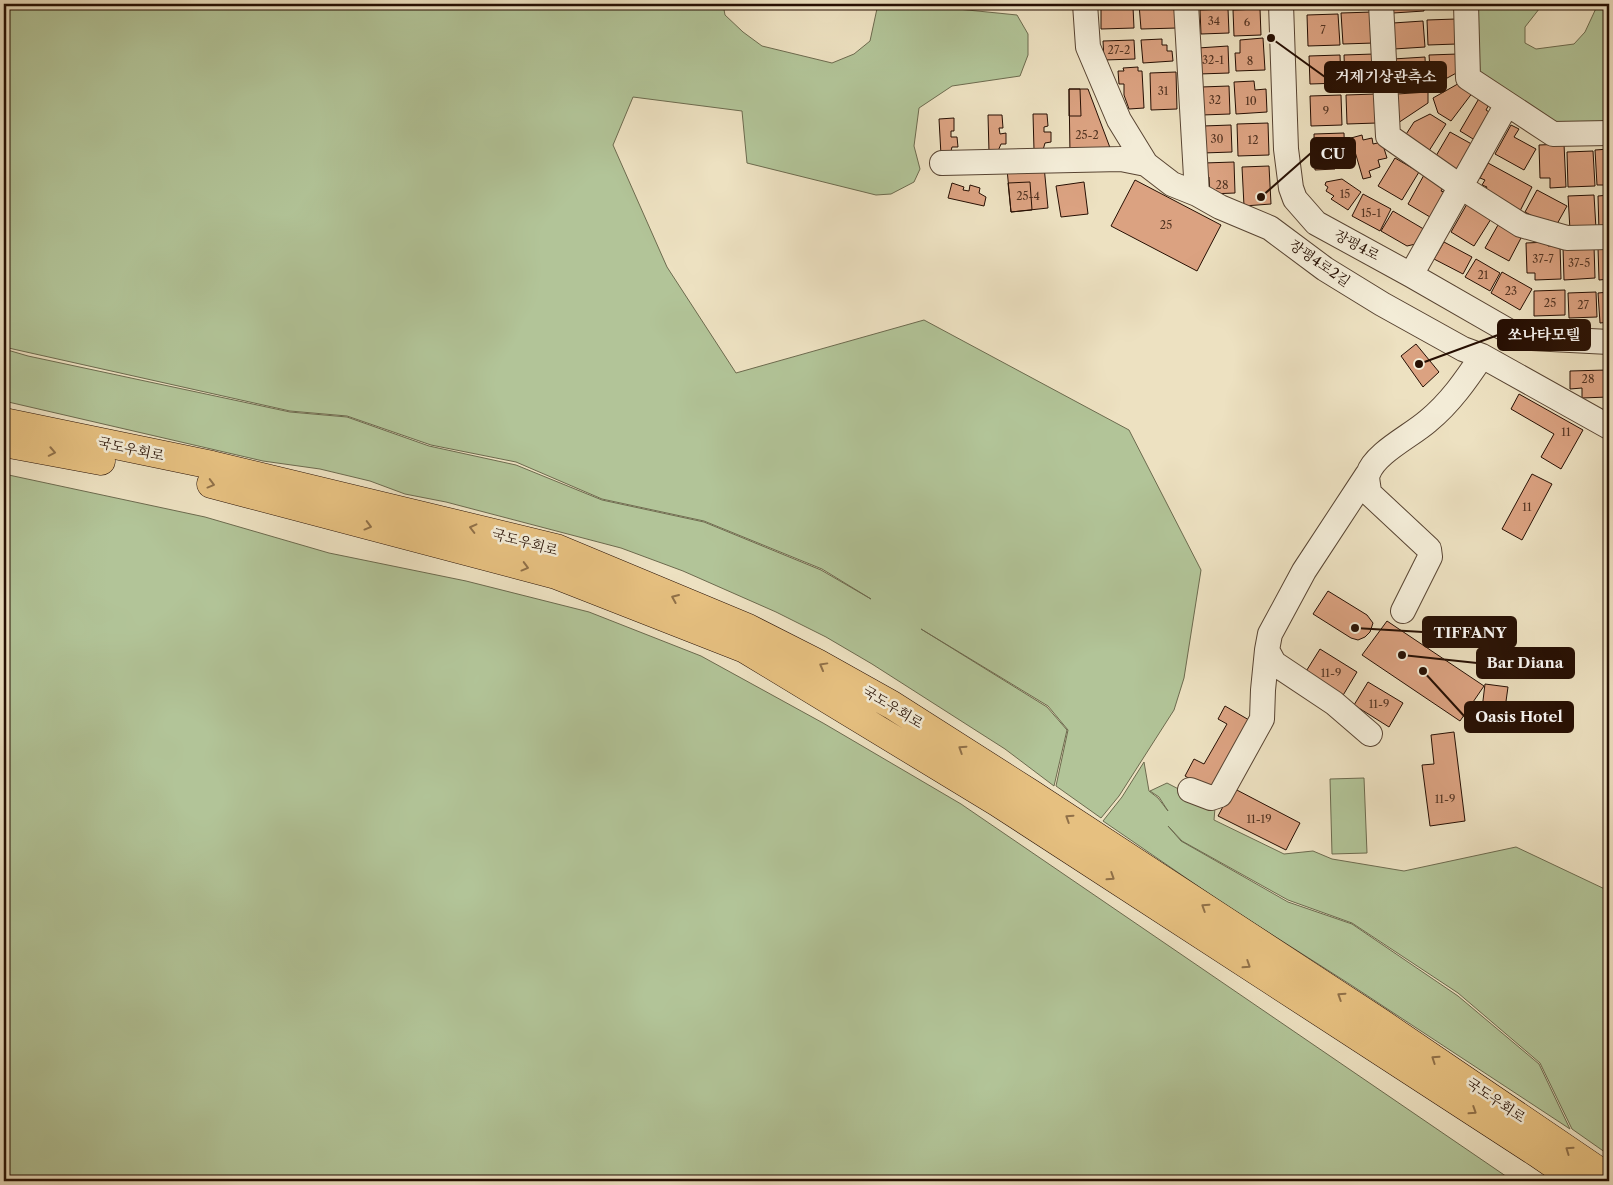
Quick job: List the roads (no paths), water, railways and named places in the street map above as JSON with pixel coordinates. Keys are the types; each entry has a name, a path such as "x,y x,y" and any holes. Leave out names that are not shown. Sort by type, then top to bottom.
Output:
{"highway":[{"name":"국도우회로","path":"4,422 212,465 556,548 748,628 892,705 1004,776 1377,1035 1578,1181"},
{"name":"국도우회로","path":"4,443 187,477 556,575 745,649 1609,1178"}],"street":[{"path":"1085,4 1088,47 1118,120 1146,164"},
{"path":"1186,4 1197,194"},
{"name":"장평4로","path":"1281,4 1286,149 1291,188 1295,199 1316,223 1512,332 1532,338 1609,342"},
{"path":"1381,4 1388,136 1520,225 1568,238 1609,237"},
{"path":"1466,4 1468,78 1553,134 1609,133"},
{"path":"1412,275 1507,104"},
{"path":"942,163 1121,159 1146,164"},
{"name":"장평4로2길","path":"1146,164 1172,184 1270,228 1325,269 1382,304 1449,342 1482,356 1609,427"},
{"path":"1270,228 1295,199"},
{"path":"1190,790 1211,798 1220,795 1262,719 1262,690 1270,634 1304,571 1367,475 1385,450 1397,444 1429,421 1462,387 1482,356"},
{"path":"1367,475 1369,493 1430,549 1430,557 1403,611"},
{"path":"1267,650 1274,662 1334,703 1370,734"}],"place":[{"name":"거제기상관측소","path":"1271,38"},
{"name":"CU","path":"1261,197"},
{"name":"쏘나타모텔","path":"1419,364"},
{"name":"TIFFANY","path":"1355,628"},
{"name":"Bar Diana","path":"1402,655"},
{"name":"Oasis Hotel","path":"1423,671"}]}
